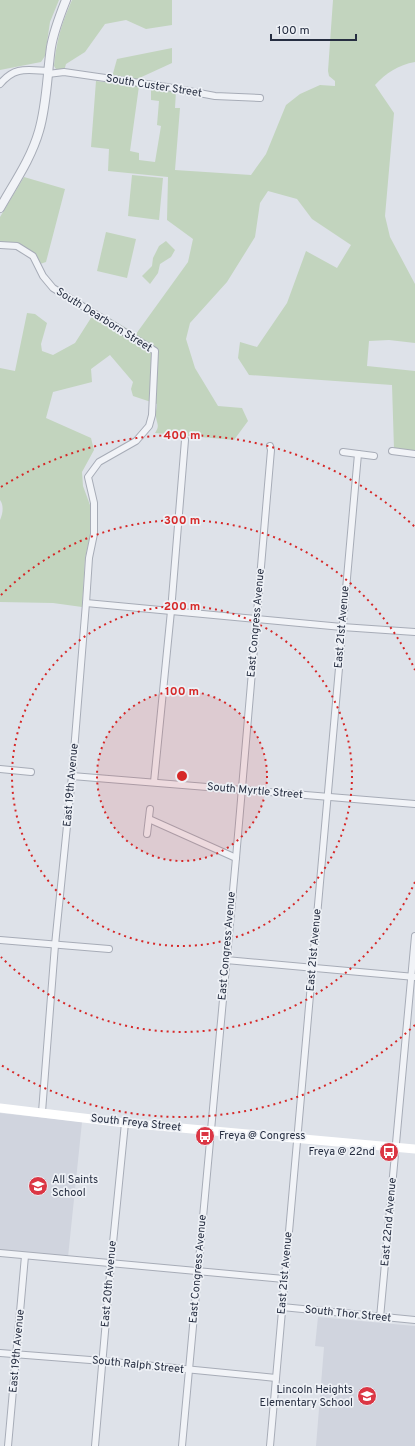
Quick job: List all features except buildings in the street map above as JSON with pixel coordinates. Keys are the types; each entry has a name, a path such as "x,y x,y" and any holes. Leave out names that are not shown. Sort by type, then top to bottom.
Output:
{"main road":[{"name":"South Freya Street","path":"0,1108 125,1123 415,1149"}],"street":[{"path":"0,208 29,157 39,132 45,104 51,45 57,23 66,0"},
{"name":"South Custer Street","path":"7,76 20,70 64,72 167,87 215,96 260,98"},
{"path":"0,74 7,76 0,84"},
{"name":"South Dearborn Street","path":"0,245 17,246 33,256 43,276 53,288 155,351 152,415 149,426 136,441 99,462"},
{"path":"154,782 171,611 185,440"},
{"name":"East Congress Avenue","path":"182,1446 236,858 270,446"},
{"path":"392,451 415,454"},
{"path":"343,452 374,456"},
{"name":"East 21st Avenue","path":"270,1446 358,454"},
{"name":"East 19th Avenue","path":"42,1112 55,945 72,776 89,558 94,534 94,502 88,477 99,462"},
{"path":"86,603 342,627 415,632"},
{"path":"0,769 31,772"},
{"name":"South Myrtle Street","path":"72,776 415,804"},
{"path":"147,834 150,809"},
{"path":"149,819 236,858"},
{"name":"East 22nd Avenue","path":"380,1318 413,976 415,936"},
{"path":"0,940 109,949"},
{"path":"226,960 413,976"},
{"name":"East 20th Avenue","path":"95,1446 125,1123"},
{"path":"0,1253 284,1279"},
{"name":"East 19th Avenue","path":"8,1446 25,1256"},
{"name":"South Thor Street","path":"282,1307 380,1318 415,1320"},
{"name":"South Ralph Street","path":"0,1353 103,1361 276,1378"}],"shaded area":[{"name":"All Saints School","path":"0,1113 82,1122 68,1257 0,1251"},
{"name":"Lincoln Heights Elementary School","path":"318,1317 415,1326 415,1446 316,1446 324,1347 315,1346"}],"green space":[{"path":"0,0 59,0 50,22 45,56 41,62 0,70"},
{"path":"72,0 172,0 172,25 146,29 126,20 105,24 85,52 66,64 64,71 56,69 54,66 58,40"},
{"path":"333,0 415,0 415,62 403,65 393,70 375,85 394,113 385,216 390,237 415,284 415,343 389,340 369,341 367,366 415,371 415,451 394,449 392,385 249,375 238,358 240,342 257,347 287,303 306,251 337,268 351,245 312,219 297,199 268,191 260,203 255,237 227,282 190,323 186,339 195,368 218,406 242,408 248,421 234,440 155,433 158,427 156,415 157,404 133,396 131,389 133,382 110,355 91,369 92,382 53,392 46,418 91,438 94,450 82,472 83,486 90,505 92,526 85,559 82,607 53,603 0,602 0,520 3,510 0,500 0,368 15,371 27,313 35,314 47,323 41,344 42,351 53,355 75,343 96,310 136,334 188,262 193,239 167,220 168,177 108,171 109,149 91,147 96,81 139,86 130,151 139,153 139,160 155,162 161,126 157,125 159,101 151,100 151,87 176,91 175,108 180,108 175,170 251,175 266,154 286,105 300,94 320,85 335,86 335,81 329,76 328,71"},
{"path":"172,48 172,63 135,80 112,77 117,59"},
{"path":"132,175 163,178 159,220 128,216"},
{"path":"24,177 65,189 46,262 40,264 36,257 28,249 19,245 0,242 0,217"},
{"path":"106,232 136,239 127,278 97,271"},
{"path":"166,241 175,250 171,257 160,264 158,273 150,284 142,276 152,266 153,258 159,246"}],"place":[{"name":"Freya @ Congress","path":"205,1136"},
{"name":"Freya @ 22nd","path":"389,1152"},
{"name":"All Saints School","path":"38,1186"},
{"name":"Lincoln Heights Elementary School","path":"367,1396"}]}
